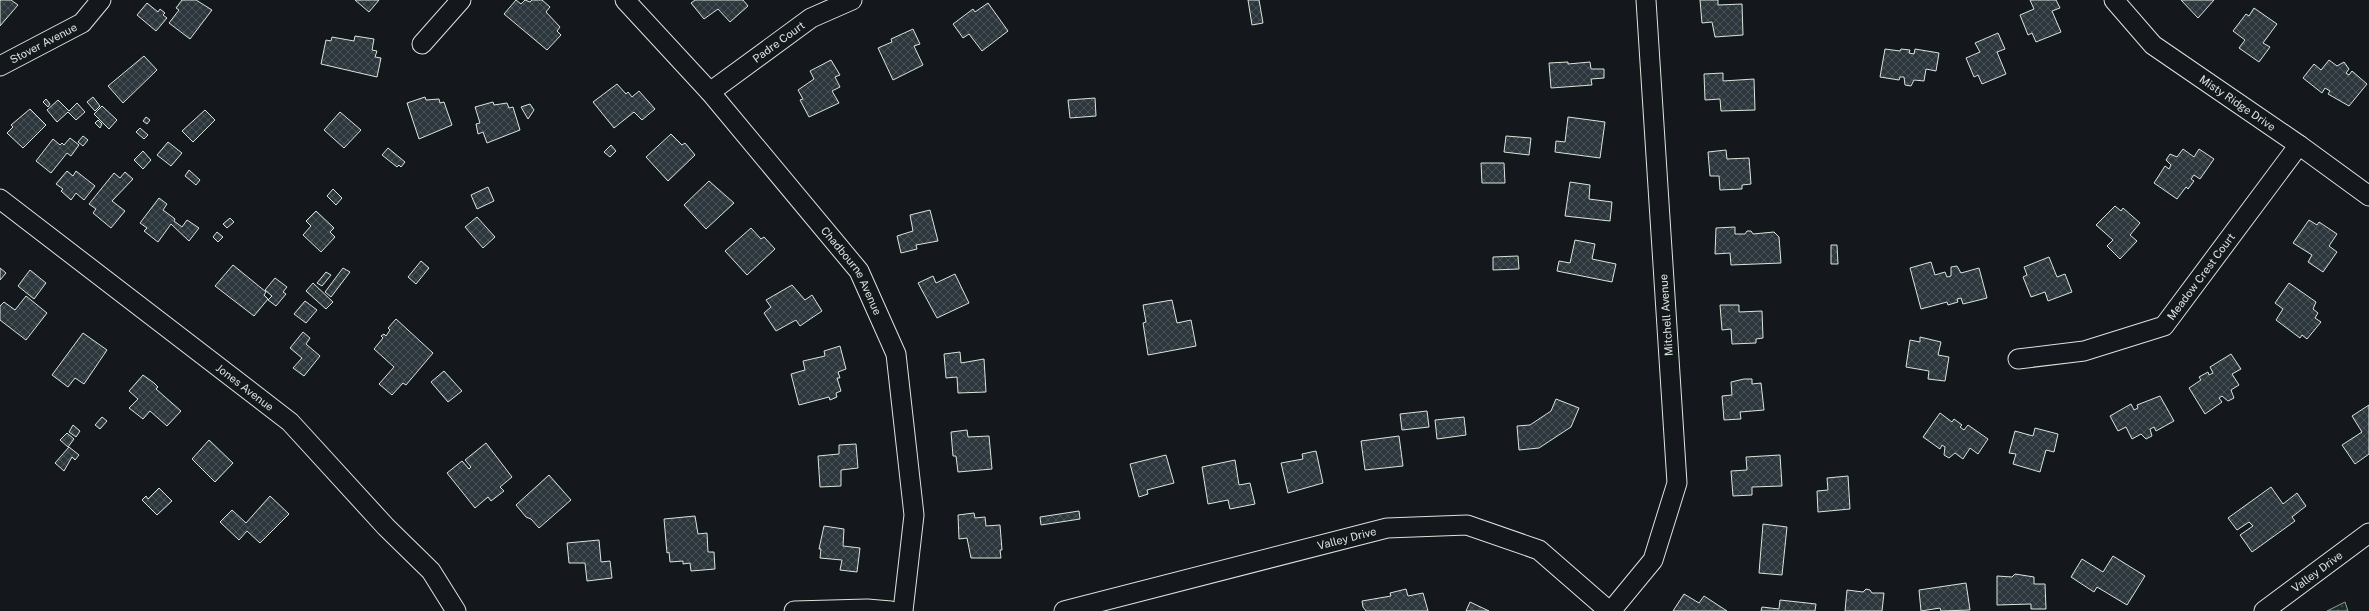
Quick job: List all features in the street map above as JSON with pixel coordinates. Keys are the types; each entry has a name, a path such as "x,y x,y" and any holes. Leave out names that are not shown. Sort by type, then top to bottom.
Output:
{"street":[{"name":"Stover Avenue","path":"0,66 82,23 101,0"},
{"path":"422,44 461,0"},
{"name":"Chadbourne Avenue","path":"625,0 710,92 859,270 896,354 914,515 903,611"},
{"name":"Padre Court","path":"710,92 811,18 852,0"},
{"name":"Mitchell Avenue","path":"1610,611 1653,560 1677,483 1646,0"},
{"name":"Misty Ridge Drive","path":"2114,0 2153,45 2299,145 2369,196"},
{"name":"Meadow Crest Court","path":"2018,359 2084,351 2164,326 2299,145"},
{"name":"Jones Avenue","path":"0,199 290,422 386,527 431,571 456,611"},
{"name":"Valley Drive","path":"1064,611 1387,528 1467,525 1539,550 1610,611"},
{"name":"Valley Drive","path":"2264,611 2369,533"},
{"path":"794,611 867,609 891,611"}],"green space":[{"path":"2345,602 2348,611 2327,611"}],"building":[{"path":"0,0 11,0 18,5 0,26"},
{"path":"182,0 196,0 212,10 190,39 169,23 179,10 176,8"},
{"path":"355,0 379,0 369,12"},
{"path":"516,0 521,4 525,0 530,2 532,0 542,0 550,7 546,12 560,27 557,31 561,35 547,50 504,14"},
{"path":"695,0 743,0 748,6 730,22 718,9 704,19 691,3"},
{"path":"1248,0 1259,0 1263,23 1252,25"},
{"path":"1700,0 1718,0 1718,5 1742,4 1743,35 1715,37 1712,22 1702,23"},
{"path":"2030,0 2056,0 2060,8 2052,11 2061,32 2036,42 2032,33 2028,35 2020,15 2034,9"},
{"path":"2181,0 2214,0 2198,18"},
{"path":"147,3 158,12 160,9 165,13 163,15 167,18 156,31 137,15"},
{"path":"988,3 1008,31 982,51 969,34 963,38 953,24 973,9 975,12"},
{"path":"2254,8 2277,24 2263,43 2270,47 2259,62 2239,48 2245,40 2233,31 2246,14 2249,16"},
{"path":"913,29 920,44 914,46 923,65 893,80 878,48 892,42 891,39"},
{"path":"1998,33 2005,49 1997,52 2006,74 1982,84 1978,75 1974,77 1966,58 1980,52 1975,43"},
{"path":"355,36 374,39 372,50 377,51 375,57 381,58 377,77 321,64 326,40 331,41 332,37 354,41"},
{"path":"1885,49 1900,51 1901,49 1910,50 1909,53 1914,54 1915,49 1939,53 1936,71 1926,69 1924,81 1914,80 1911,86 1905,85 1904,77 1900,77 1899,80 1880,77"},
{"path":"144,56 157,70 123,103 108,86"},
{"path":"831,60 840,75 835,77 840,87 832,91 839,103 809,117 800,100 803,99 798,90 814,79 810,71"},
{"path":"2329,60 2337,66 2344,62 2349,69 2346,73 2349,75 2352,71 2367,84 2349,106 2328,94 2330,91 2325,88 2322,93 2303,78 2314,64 2321,70"},
{"path":"1568,62 1568,64 1590,62 1591,69 1604,69 1604,78 1591,79 1592,85 1551,88 1549,63"},
{"path":"1723,73 1723,81 1754,79 1755,110 1721,111 1720,99 1705,100 1704,74"},
{"path":"617,84 626,94 628,92 632,97 639,91 655,109 642,120 634,112 614,128 593,102"},
{"path":"93,97 100,106 95,111 87,102"},
{"path":"425,97 426,100 439,99 440,103 444,102 452,125 419,139 407,103"},
{"path":"1095,98 1096,116 1070,118 1068,100"},
{"path":"46,99 50,104 48,107 43,102"},
{"path":"58,100 69,111 77,103 85,112 76,120 68,112 57,122 47,110"},
{"path":"493,102 494,105 507,103 509,108 513,107 520,130 487,143 483,132 478,134 476,124 480,123 475,107"},
{"path":"530,104 534,110 528,119 521,107"},
{"path":"102,106 117,120 109,129 94,114"},
{"path":"30,109 46,125 23,148 7,133 13,127 11,125"},
{"path":"205,110 215,120 193,142 182,131"},
{"path":"340,112 361,130 344,148 324,130"},
{"path":"146,117 150,120 147,124 143,121"},
{"path":"1568,117 1605,122 1600,158 1555,152 1556,141 1565,142"},
{"path":"98,120 102,124 100,128 95,123"},
{"path":"140,128 148,135 144,139 136,132"},
{"path":"671,134 682,145 685,143 695,155 668,181 646,157"},
{"path":"83,136 88,140 83,146 78,142"},
{"path":"1506,136 1531,138 1529,155 1504,152"},
{"path":"70,138 79,145 71,156 67,153 51,173 36,161 53,139 60,145 62,143 64,145"},
{"path":"168,142 182,153 171,166 157,155"},
{"path":"611,145 616,151 610,157 604,152"},
{"path":"388,148 405,162 401,167 399,165 397,167 382,155"},
{"path":"2183,149 2194,157 2199,149 2214,159 2200,179 2194,175 2191,179 2194,181 2188,189 2186,187 2177,199 2154,183 2165,166 2169,169 2171,165 2166,160 2170,154 2177,157"},
{"path":"1726,150 1727,159 1749,158 1751,184 1742,185 1742,189 1720,190 1719,176 1710,176 1708,152"},
{"path":"143,151 151,160 143,169 134,160"},
{"path":"1481,163 1504,163 1505,183 1482,183"},
{"path":"189,170 200,180 196,185 185,176"},
{"path":"67,171 73,176 76,171 95,186 84,200 76,193 71,200 61,191 63,189 56,184"},
{"path":"125,172 133,179 112,201 125,211 111,228 93,213 96,209 89,204 114,173 120,178"},
{"path":"709,181 734,203 706,229 684,205"},
{"path":"1570,182 1590,185 1589,199 1612,202 1610,221 1565,216"},
{"path":"488,187 494,201 477,209 471,195"},
{"path":"333,189 342,198 336,205 327,196"},
{"path":"159,198 167,204 163,210 175,219 174,221 182,227 187,220 199,228 189,241 171,224 158,242 144,231 147,228 140,223"},
{"path":"2115,206 2121,211 2123,208 2140,223 2130,235 2137,241 2120,259 2107,246 2113,240 2096,225"},
{"path":"930,210 938,241 916,245 917,249 901,253 897,236 913,231 910,215"},
{"path":"316,211 334,228 330,232 335,237 321,252 303,235 311,226 306,221"},
{"path":"477,217 495,237 483,248 465,227"},
{"path":"230,218 234,222 227,228 223,224"},
{"path":"2309,220 2317,225 2319,222 2337,234 2329,246 2337,252 2323,272 2308,262 2312,255 2293,243"},
{"path":"1735,227 1735,234 1745,234 1747,231 1751,231 1753,234 1774,232 1779,237 1781,263 1731,265 1730,253 1715,254 1716,228"},
{"path":"751,228 761,239 764,237 775,249 747,275 725,251"},
{"path":"217,232 223,237 218,242 213,237"},
{"path":"1575,240 1595,244 1592,259 1616,264 1612,282 1557,271 1559,261 1570,263"},
{"path":"1831,245 1837,245 1838,264 1831,264"},
{"path":"1518,256 1519,269 1493,270 1493,257"},
{"path":"2049,257 2057,277 2065,274 2072,292 2048,301 2045,292 2031,297 2023,277 2027,275 2024,267"},
{"path":"421,261 429,268 416,284 408,277"},
{"path":"1931,262 1935,275 1945,272 1947,277 1951,276 1951,267 1957,266 1961,273 1979,268 1987,298 1963,304 1961,298 1957,299 1958,302 1948,305 1947,302 1921,309 1910,268"},
{"path":"233,265 266,292 264,295 268,299 254,316 215,286"},
{"path":"0,268 6,273 0,280"},
{"path":"343,268 350,272 331,297 325,292"},
{"path":"30,270 46,283 34,299 18,286"},
{"path":"326,272 331,275 322,286 317,283"},
{"path":"955,274 969,303 937,318 918,283 933,276 936,283"},
{"path":"275,278 287,287 283,292 286,294 276,306 268,300 272,296 265,290"},
{"path":"313,283 333,302 326,309 306,291"},
{"path":"2289,283 2316,302 2313,309 2318,313 2315,318 2321,322 2307,339 2302,335 2300,338 2276,320 2283,309 2275,303"},
{"path":"792,285 805,300 812,295 822,311 800,326 796,320 776,331 764,313 771,307 766,300"},
{"path":"26,296 47,313 26,340 0,320 0,306 4,302 15,310"},
{"path":"1172,300 1177,323 1191,320 1196,346 1148,355 1143,323 1146,322 1143,305"},
{"path":"305,301 317,310 306,323 294,314"},
{"path":"1720,305 1739,305 1739,312 1762,311 1763,338 1756,339 1756,343 1732,344 1731,329 1722,330"},
{"path":"396,319 433,353 406,385 403,383 392,395 379,384 394,367 374,349 383,338 381,336 384,334 386,336 390,330 388,328"},
{"path":"303,332 310,338 306,344 320,356 304,376 293,368 302,358 290,348"},
{"path":"83,333 107,350 84,384 75,378 68,387 52,375"},
{"path":"1920,337 1941,342 1938,355 1949,357 1945,381 1928,379 1929,371 1906,367 1910,340 1920,342"},
{"path":"840,346 846,369 838,372 840,378 837,378 841,391 836,393 837,397 830,400 829,397 799,405 791,374 805,370 803,361 825,356 824,351"},
{"path":"960,352 961,363 984,359 986,392 958,393 957,377 946,378 944,354"},
{"path":"2231,354 2241,369 2232,374 2239,385 2231,390 2234,398 2228,401 2222,396 2219,398 2222,402 2205,414 2189,388 2201,380 2199,377 2208,372 2209,375 2213,373 2210,367"},
{"path":"444,371 462,391 448,402 431,382"},
{"path":"143,375 154,383 158,387 156,389 181,411 167,426 150,411 143,419 129,408 138,399 129,391"},
{"path":"1752,379 1752,384 1761,383 1764,410 1740,412 1741,419 1724,420 1722,396 1732,395 1731,382"},
{"path":"2160,396 2174,421 2156,431 2154,427 2150,429 2152,436 2146,439 2141,434 2132,439 2126,427 2118,431 2110,416 2131,404 2134,410 2138,408 2137,405"},
{"path":"1556,399 1579,408 1571,427 1539,448 1519,450 1517,426 1530,425 1551,411"},
{"path":"2369,405 2369,454 2355,464 2342,445 2362,432 2352,416"},
{"path":"1427,411 1429,427 1402,430 1400,414"},
{"path":"1940,413 1952,422 1954,419 1962,425 1960,427 1964,430 1968,425 1988,439 1978,454 1970,448 1963,459 1955,453 1949,458 1944,455 1945,447 1942,445 1940,449 1923,437"},
{"path":"102,417 107,421 100,429 95,425"},
{"path":"1464,417 1466,435 1437,439 1435,420"},
{"path":"73,425 80,431 76,437 69,432"},
{"path":"2035,428 2058,434 2054,452 2046,450 2040,472 2013,464 2016,454 2009,453 2015,431 2033,436"},
{"path":"967,430 968,437 989,436 992,469 958,472 956,456 953,456 951,432"},
{"path":"67,433 74,439 68,447 60,440"},
{"path":"1399,436 1403,466 1365,470 1361,441"},
{"path":"209,440 233,463 215,482 192,459"},
{"path":"486,443 512,477 500,487 504,491 491,501 488,497 475,508 447,473 462,461 469,469 471,467 465,460"},
{"path":"856,444 858,468 841,470 841,486 820,487 818,456 839,454 839,445"},
{"path":"69,447 79,455 75,460 72,457 64,471 55,463"},
{"path":"1316,451 1323,483 1288,493 1281,463 1303,459 1302,454"},
{"path":"1166,455 1174,483 1147,490 1148,494 1139,497 1130,464"},
{"path":"1780,455 1782,486 1752,487 1752,495 1733,496 1731,471 1747,470 1746,457"},
{"path":"1235,460 1239,485 1250,483 1255,504 1230,509 1228,500 1208,504 1202,467"},
{"path":"549,475 571,500 539,528 531,519 526,517 516,505"},
{"path":"1848,476 1850,509 1818,512 1817,491 1828,490 1827,478"},
{"path":"2271,487 2283,504 2297,493 2306,506 2292,517 2295,521 2252,552 2240,535 2253,526 2249,522 2237,530 2228,518"},
{"path":"159,488 172,501 157,515 142,500 146,496 148,499"},
{"path":"270,496 289,514 260,543 247,531 239,540 220,522 232,510 246,523"},
{"path":"1079,511 1080,519 1041,525 1040,517"},
{"path":"974,513 975,518 985,517 986,526 1000,525 1002,550 1000,550 1001,558 971,558 967,538 959,539 958,515"},
{"path":"695,516 698,534 707,533 708,552 714,552 715,569 691,571 690,563 683,564 683,561 670,562 669,552 667,553 664,519"},
{"path":"1763,524 1787,527 1782,575 1759,573"},
{"path":"824,526 844,529 843,546 860,548 857,572 840,570 842,560 820,558 821,549 819,549"},
{"path":"599,540 601,562 610,561 612,578 587,581 585,563 569,563 567,543"},
{"path":"2113,556 2145,576 2127,605 2097,587 2094,592 2071,577 2082,559 2103,572"},
{"path":"2015,574 2034,577 2034,584 2045,584 2046,609 2031,609 2031,604 1997,605 1997,576 2012,577"},
{"path":"1966,583 1970,610 1941,611 1940,608 1921,611 1919,590"},
{"path":"1406,589 1408,596 1423,593 1428,611 1366,611 1363,607 1362,601 1391,596 1390,593"},
{"path":"1866,589 1870,590 1872,593 1884,593 1882,611 1845,611 1847,590 1863,592"},
{"path":"1684,594 1699,603 1704,596 1727,611 1673,611"},
{"path":"1780,600 1816,604 1815,611 1761,611 1762,607 1779,609"},
{"path":"1470,602 1489,611 1466,611"}]}
